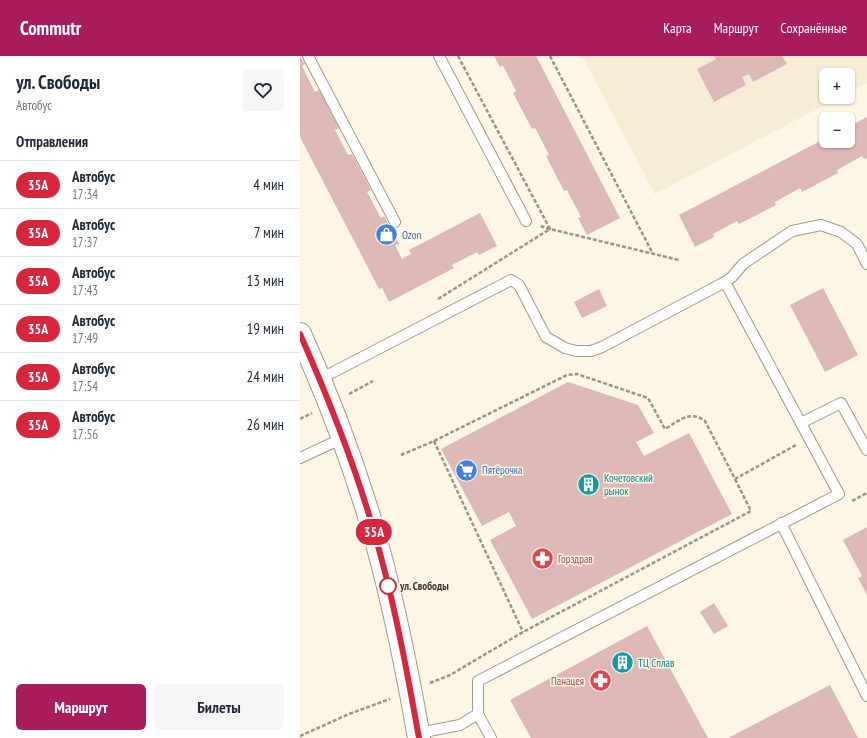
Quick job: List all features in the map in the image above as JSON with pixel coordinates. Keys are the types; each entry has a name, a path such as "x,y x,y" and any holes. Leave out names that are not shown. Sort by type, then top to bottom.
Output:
{"main road":[{"path":"300,334 320,379 343,438 381,555 391,595 419,735"}],"lane":[{"path":"308,56 395,222"},
{"path":"439,56 526,221"},
{"path":"320,379 511,280 519,285 546,337 565,348 576,351 591,351 602,347 725,282 743,264 792,231 821,225 841,232 857,244 867,264"},
{"path":"491,738 478,714 478,681 839,494 725,282"},
{"path":"801,423 841,403 867,450"},
{"path":"300,458 343,438"},
{"path":"781,523 867,696"},
{"path":"419,735 460,725 478,714"}],"path":[{"path":"458,56 550,229"},
{"path":"550,56 653,254"},
{"path":"526,221 550,229 679,260"},
{"path":"437,299 550,229"},
{"path":"401,455 434,441 567,375 577,374 648,398 665,428 690,415 698,416 705,421 751,511 523,632 450,675"},
{"path":"735,479 809,438"},
{"path":"434,441 523,632"},
{"path":"848,504 867,493"},
{"path":"300,736 350,714 411,691"}],"shaded area":[{"path":"582,56 867,56 867,83 855,89 855,68 819,68 819,104 827,104 655,194"}],"building":[{"path":"300,56 305,64 302,66 315,92 319,90 339,128 335,130 348,155 352,154 371,190 367,192 381,218 384,216 399,244 395,245 402,259 411,254 409,250 480,213 497,246 479,255 477,252 452,265 454,268 389,302 382,288 379,289 300,137"},
{"path":"494,56 536,56 620,218 587,235 578,218 581,217 567,190 564,191 546,156 549,155 542,141 535,128 532,129 513,93 516,91 510,79 503,66 500,67"},
{"path":"714,56 782,56 787,64 753,82 749,74 742,77 746,85 714,102 697,69 716,59"},
{"path":"867,117 867,158 864,159 862,156 837,170 838,173 802,192 800,188 775,202 776,205 739,224 737,221 713,234 714,237 695,247 679,215 819,142 819,148 855,148 855,123"},
{"path":"823,288 858,355 825,372 790,305"},
{"path":"599,289 607,306 582,318 574,302"},
{"name":"Кочетовский рынок","path":"568,382 638,405 654,433 636,442 644,456 689,433 732,514 532,619 490,540 516,526 509,512 482,526 441,449"},
{"path":"867,527 867,595 858,578 862,576 843,540"},
{"path":"714,603 728,626 714,634 700,612"},
{"name":"ТЦ Сплав","path":"647,626 708,738 531,738 510,700"},
{"path":"830,685 858,738 728,738"}],"bus line":[{"name":"35А","path":"300,334 320,379 347,449 381,555 411,691 419,738"}],"place":[{"name":"Ozon","path":"387,235"},
{"name":"Пятёрочка","path":"467,470"},
{"name":"Кочетовский рынок","path":"588,484"},
{"name":"Горздрав","path":"543,559"},
{"name":"ул. Свободы","path":"388,586"},
{"name":"ТЦ Сплав","path":"623,663"},
{"name":"Панацея","path":"600,681"}]}
